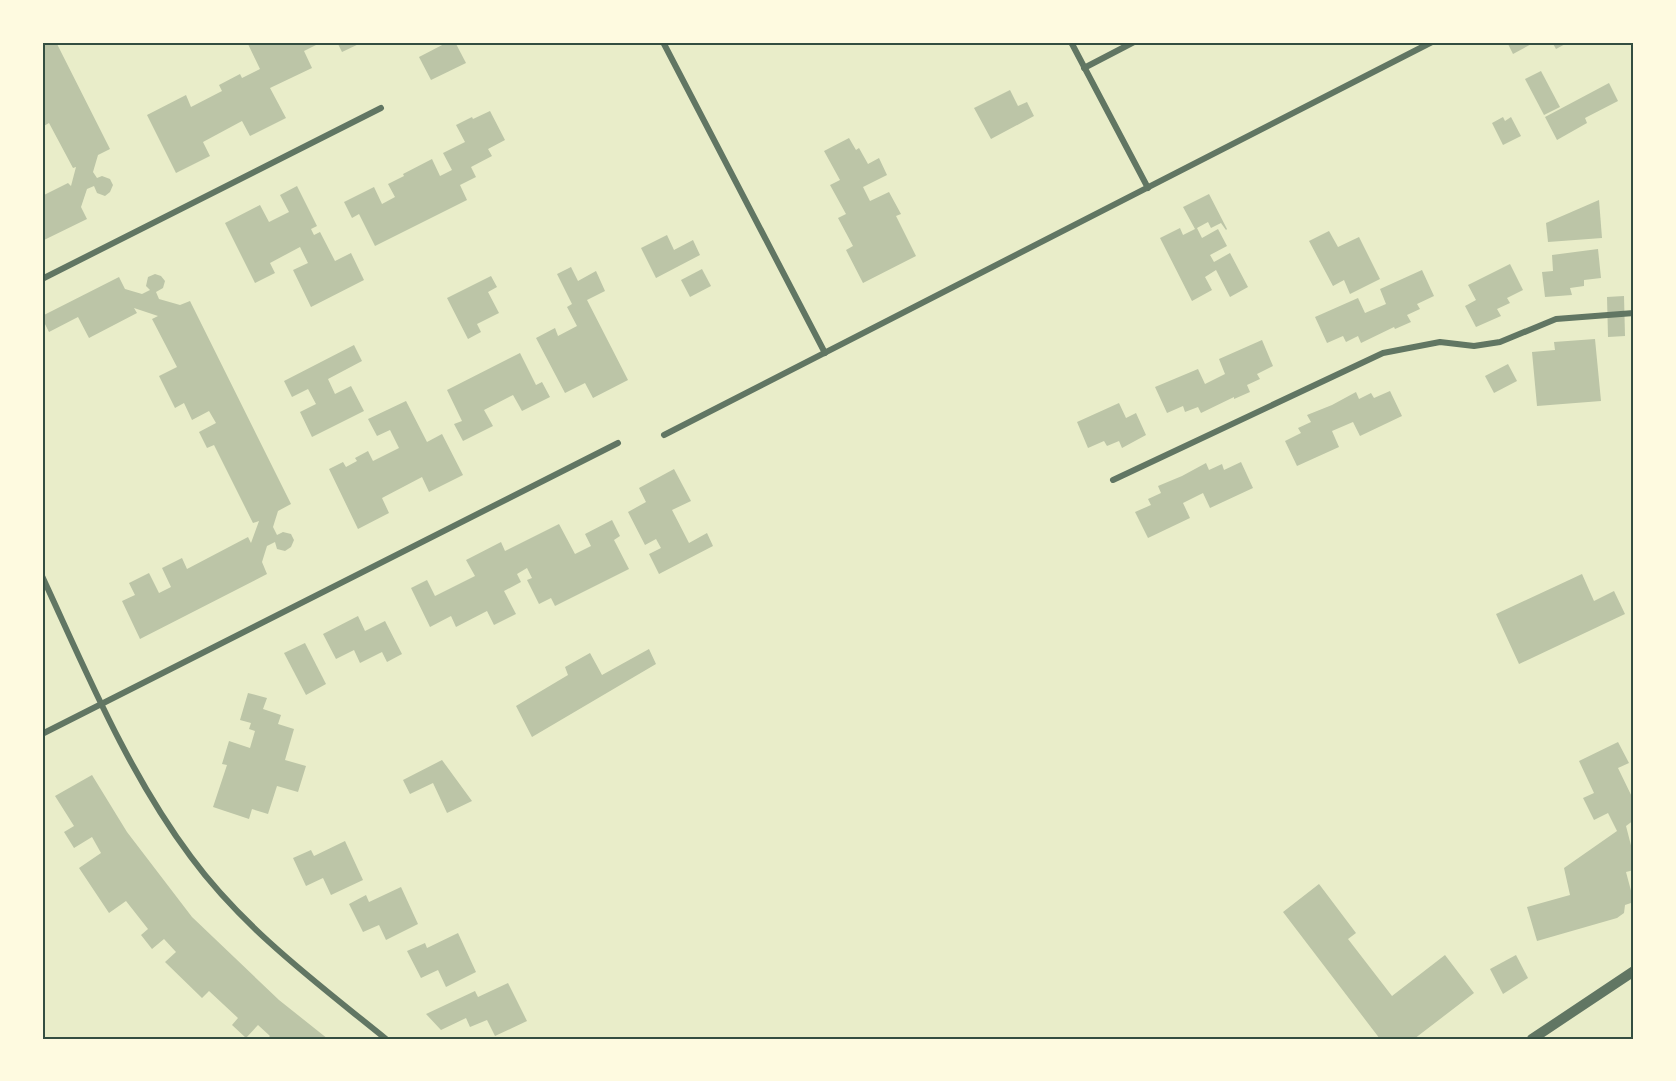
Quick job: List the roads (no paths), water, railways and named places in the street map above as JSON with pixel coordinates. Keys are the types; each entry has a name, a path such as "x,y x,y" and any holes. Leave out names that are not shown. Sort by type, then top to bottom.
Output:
{"street":[{"path":"663,42 825,353"},
{"path":"1071,42 1148,188"},
{"path":"1084,68 1134,42"},
{"path":"664,435 1432,42"},
{"path":"42,279 381,108"},
{"path":"1113,480 1383,353 1440,342 1474,346 1500,342 1556,319 1634,313"},
{"path":"42,734 618,443"},
{"path":"42,576 102,704 143,784 191,857 252,927 285,957 386,1039"},
{"path":"1532,1039 1634,971"}]}
